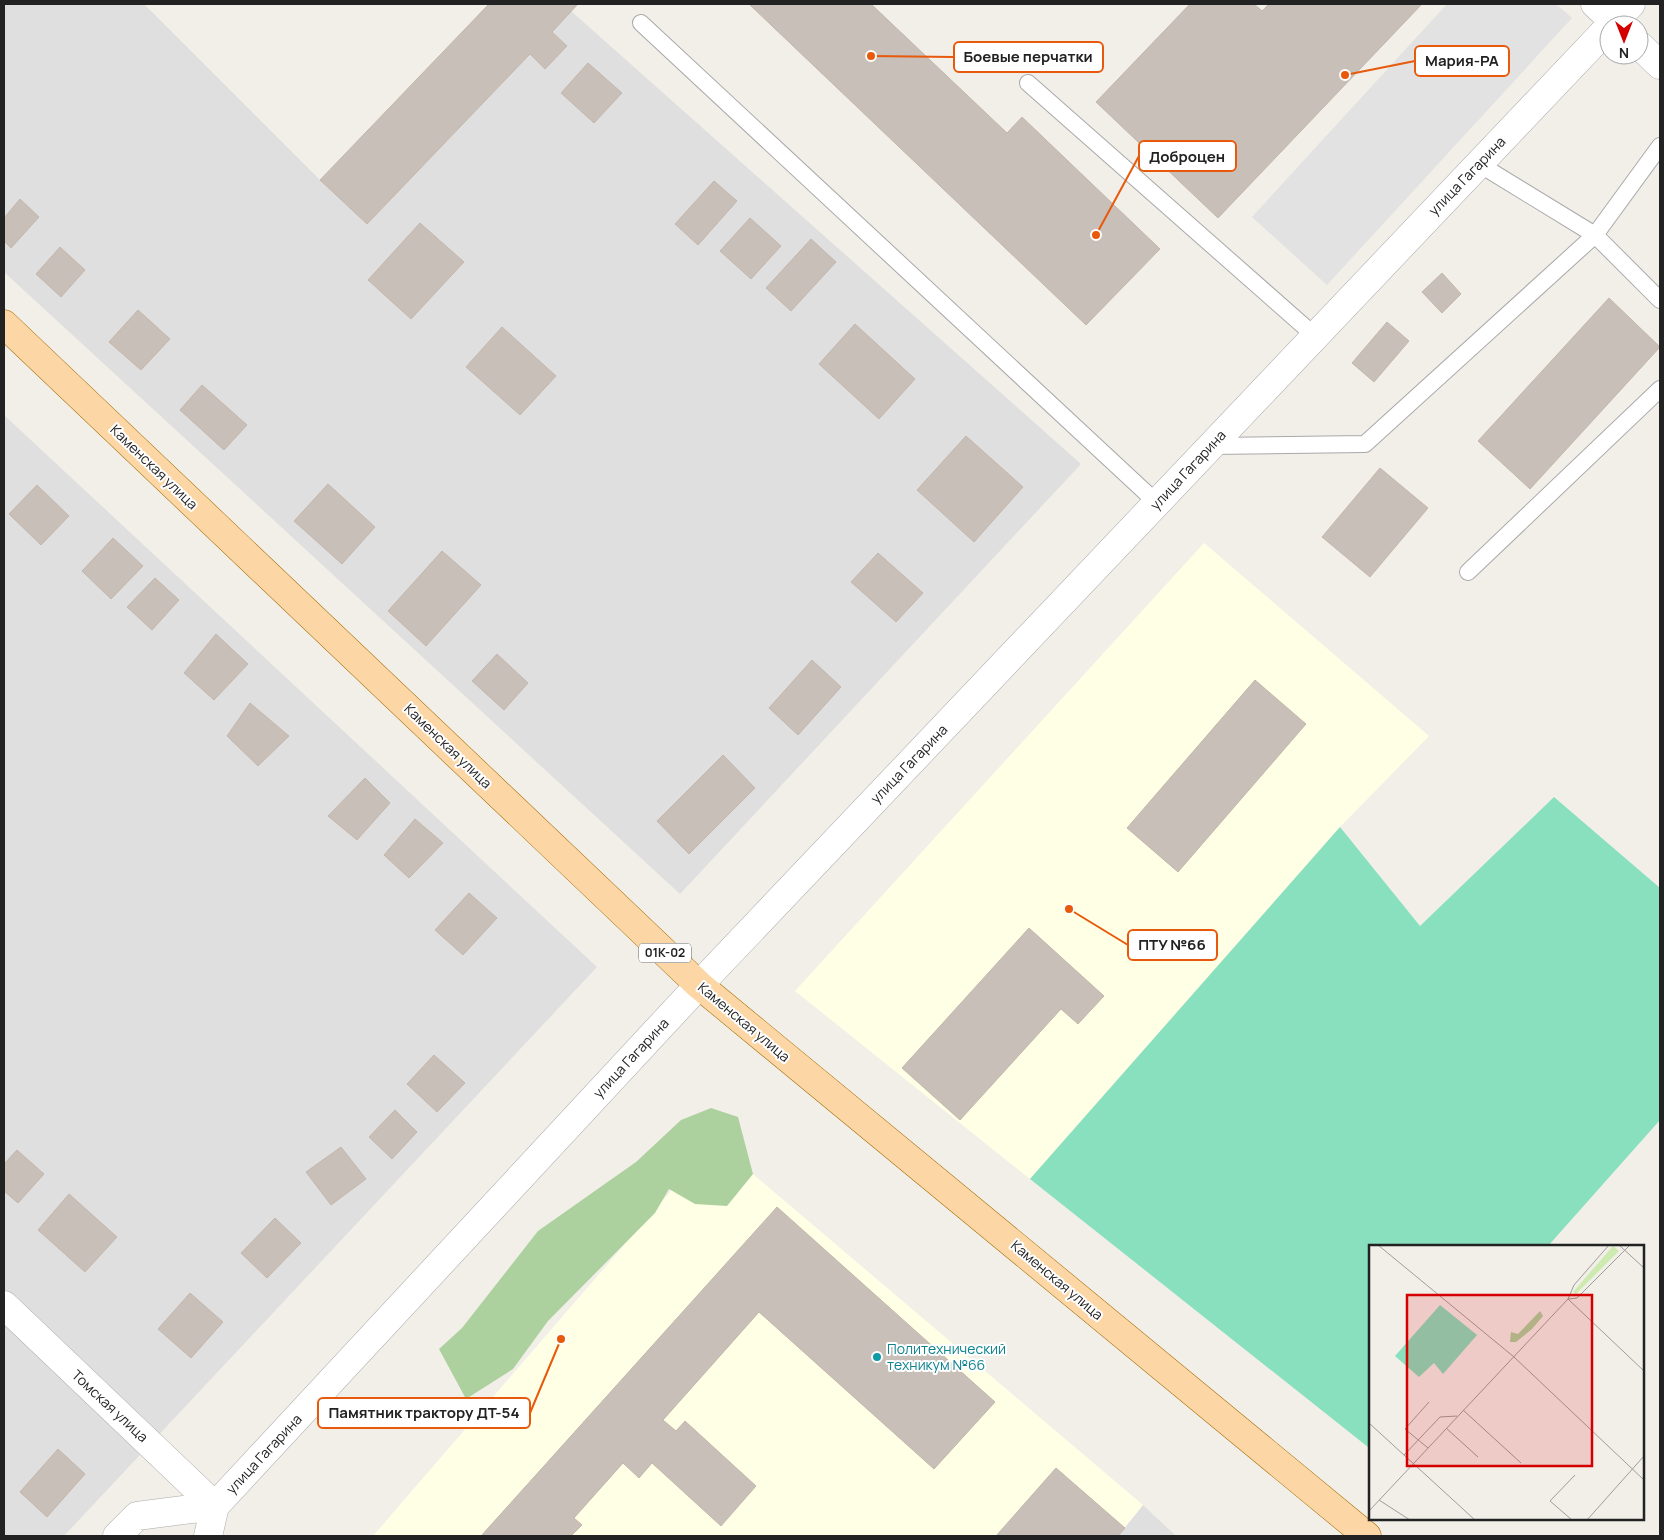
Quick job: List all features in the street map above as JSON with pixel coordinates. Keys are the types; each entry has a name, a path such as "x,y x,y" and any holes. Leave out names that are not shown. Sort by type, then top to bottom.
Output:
{"main road":[{"name":"Каменская улица","path":"4,324 699,984 1367,1536"}],"street":[{"path":"1594,4 1609,15"},
{"name":"улица Гагарина","path":"208,1536 216,1506 699,984 1599,40"},
{"path":"1649,54 1660,64"},
{"name":"Томская улица","path":"4,1305 216,1506"},
{"name":"улица Гагарина","path":"116,1536 137,1516 216,1506"}],"lane":[{"path":"641,23 1157,503"},
{"path":"1028,84 1315,336"},
{"path":"1211,446 1364,444 1595,235 1660,146"},
{"path":"1479,164 1595,235 1660,300"},
{"path":"1468,572 1660,389"}],"shaded area":[{"path":"4,4 144,4 324,184 367,224 571,11 1081,464 680,894 4,272"},
{"path":"1447,4 1556,4 1572,18 1327,285 1252,217"},
{"path":"4,415 597,967 64,1536 4,1536"},
{"path":"1204,543 1429,736 1340,827 1030,1179 795,991"},
{"path":"714,1141 1143,1505 1118,1536 373,1536"},
{"path":"1143,1505 1176,1536 1118,1536"}],"green space":[{"path":"1554,797 1660,888 1660,1120 1549,1245 1369,1245 1368,1447 1030,1179 1340,827 1420,926"},
{"path":"711,1108 738,1117 753,1174 727,1206 695,1204 669,1189 655,1213 548,1321 513,1369 466,1399 439,1349 462,1328 538,1231 636,1162 681,1120"}],"building":[{"path":"489,4 578,4 552,32 567,46 545,69 530,54 367,224 320,180"},
{"path":"749,4 871,4 1007,133 1022,117 1160,249 1086,325"},
{"path":"1190,4 1254,4 1262,11 1269,4 1422,4 1218,218 1096,102"},
{"path":"588,63 622,93 594,123 561,93"},
{"path":"714,181 737,201 698,245 675,224"},
{"path":"20,199 39,217 11,248 4,241 4,218"},
{"path":"750,218 781,246 751,279 720,251"},
{"path":"420,223 464,262 411,319 368,280"},
{"path":"811,239 836,262 791,311 766,288"},
{"path":"60,247 85,270 61,297 36,274"},
{"path":"1442,273 1461,294 1442,313 1422,292"},
{"path":"1609,298 1660,347 1530,489 1478,441"},
{"path":"138,310 170,339 141,370 109,342"},
{"path":"1387,322 1409,341 1374,382 1352,363"},
{"path":"855,324 915,379 879,419 819,364"},
{"path":"502,327 556,376 520,415 466,367"},
{"path":"202,385 247,425 224,450 180,410"},
{"path":"966,436 1023,487 974,542 917,490"},
{"path":"1380,468 1428,508 1370,577 1322,537"},
{"path":"328,484 375,527 342,564 294,521"},
{"path":"37,485 69,516 41,545 9,514"},
{"path":"113,538 143,566 111,599 82,571"},
{"path":"442,551 481,585 426,646 388,611"},
{"path":"878,553 923,593 896,622 851,582"},
{"path":"155,578 179,600 152,630 127,607"},
{"path":"216,634 248,664 214,700 184,673"},
{"path":"497,654 528,683 504,710 472,681"},
{"path":"812,660 841,687 798,735 769,708"},
{"path":"1255,680 1306,724 1178,872 1127,828"},
{"path":"250,703 289,736 258,766 227,736"},
{"path":"723,755 755,788 689,854 657,821"},
{"path":"365,778 390,803 357,840 328,816"},
{"path":"415,819 443,843 409,878 384,855"},
{"path":"469,893 497,918 463,955 435,930"},
{"path":"1029,928 1104,996 1078,1024 1061,1009 960,1120 902,1068"},
{"path":"434,1055 465,1083 437,1112 407,1084"},
{"path":"395,1110 417,1132 392,1159 369,1137"},
{"path":"341,1147 366,1179 331,1205 306,1172"},
{"path":"17,1150 44,1174 18,1203 4,1191 4,1164"},
{"path":"69,1194 117,1237 85,1272 38,1230"},
{"name":"Политехнический техникум №66","path":"777,1207 995,1402 934,1469 759,1312 663,1420 676,1431 685,1421 756,1486 721,1526 652,1463 639,1478 623,1463 574,1518 582,1525 571,1536 481,1536"},
{"path":"275,1218 301,1243 267,1278 241,1253"},
{"path":"190,1293 223,1322 191,1358 158,1329"},
{"path":"58,1449 85,1474 47,1517 20,1492"},
{"path":"1056,1468 1125,1528 1118,1536 996,1536"}],"place":[{"name":"Боевые перчатки","path":"871,56"},
{"name":"Мария-РА","path":"1345,75"},
{"name":"Доброцен","path":"1096,235"},
{"name":"ПТУ №66","path":"1069,909"},
{"name":"Памятник трактору ДТ-54","path":"561,1339"},
{"name":"Политехнический техникум №66","path":"877,1357"}]}
